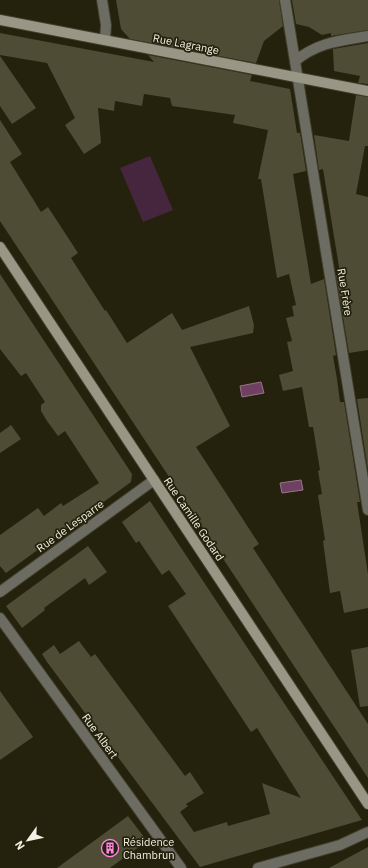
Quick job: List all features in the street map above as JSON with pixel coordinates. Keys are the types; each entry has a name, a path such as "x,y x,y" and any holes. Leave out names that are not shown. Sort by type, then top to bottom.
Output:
{"street":[{"path":"102,0 106,25 105,40"},
{"name":"Rue Frère","path":"285,0 299,78 368,510"},
{"name":"Rue Lagrange","path":"0,20 368,91"},
{"path":"295,61 307,52 326,43 368,36"},
{"name":"Rue Camille Godard","path":"0,248 368,804"},
{"name":"Rue de Lesparre","path":"0,592 154,480"},
{"name":"Rue Albert","path":"0,618 181,868"},
{"path":"258,868 340,845 368,832"}],"shaded area":[{"path":"150,156 173,210 143,222 120,168"},
{"path":"261,382 264,393 242,397 240,386"},
{"path":"301,480 303,490 282,493 280,483"}],"building":[{"path":"116,0 279,0 283,26 264,41 256,63 130,39 121,29"},
{"path":"292,0 368,0 368,30 331,36 331,33 322,35 309,27 296,24"},
{"path":"0,33 154,62 148,55 252,75 250,81 290,89 297,133 300,133 306,171 293,174 311,284 324,279 336,355 333,356 340,402 344,402 360,502 357,502 368,574 368,608 344,613 340,591 330,593 323,541 325,540 318,495 322,494 318,471 320,470 313,427 309,427 302,387 283,391 279,375 293,371 287,342 292,341 286,318 294,316 292,306 296,305 289,274 277,278 261,179 258,179 268,130 233,123 235,115 172,106 170,98 144,94 142,106 115,101 114,111 98,108 101,143 84,154 65,125 75,118 47,63 0,55"},
{"path":"368,43 368,84 358,83 360,76 334,71 333,49"},
{"path":"0,56 36,108 12,124 0,106"},
{"path":"356,95 368,97 368,146 365,146 356,194 368,197 368,350 349,353 336,275 340,273 323,169 319,170 314,135 349,141"},
{"path":"0,120 22,154 10,162 41,212 48,207 78,253 71,258 127,343 172,313 182,330 249,306 254,325 253,333 190,347 230,426 196,447 259,544 253,548 368,724 368,778 0,221"},
{"path":"0,274 132,474 131,482 6,573 0,566 0,535 38,508 44,516 61,503 63,506 99,483 65,431 58,436 47,421 41,411 41,405 45,402 26,373 21,376 0,349"},
{"path":"368,398 368,470 357,399"},
{"path":"11,425 21,439 0,453 0,433"},
{"path":"150,501 362,820 200,867 47,662 42,654 54,645 60,654 79,641 91,657 95,654 185,776 190,772 204,793 186,804 188,806 180,812 194,832 227,822 228,826 270,814 262,783 301,798 257,728 251,732 168,606 186,594 169,570 162,575 139,541 136,543 122,522"},
{"path":"88,546 107,572 89,585 85,578 44,608 45,610 22,628 6,606"},
{"path":"368,647 368,706 360,707 351,650"},
{"path":"0,691 33,737 0,760"},
{"name":"Résidence Chambrun","path":"128,816 147,841 110,868 57,868"},
{"path":"368,847 368,868 329,868"}],"place":[{"name":"Résidence Chambrun","path":"110,848"}]}
